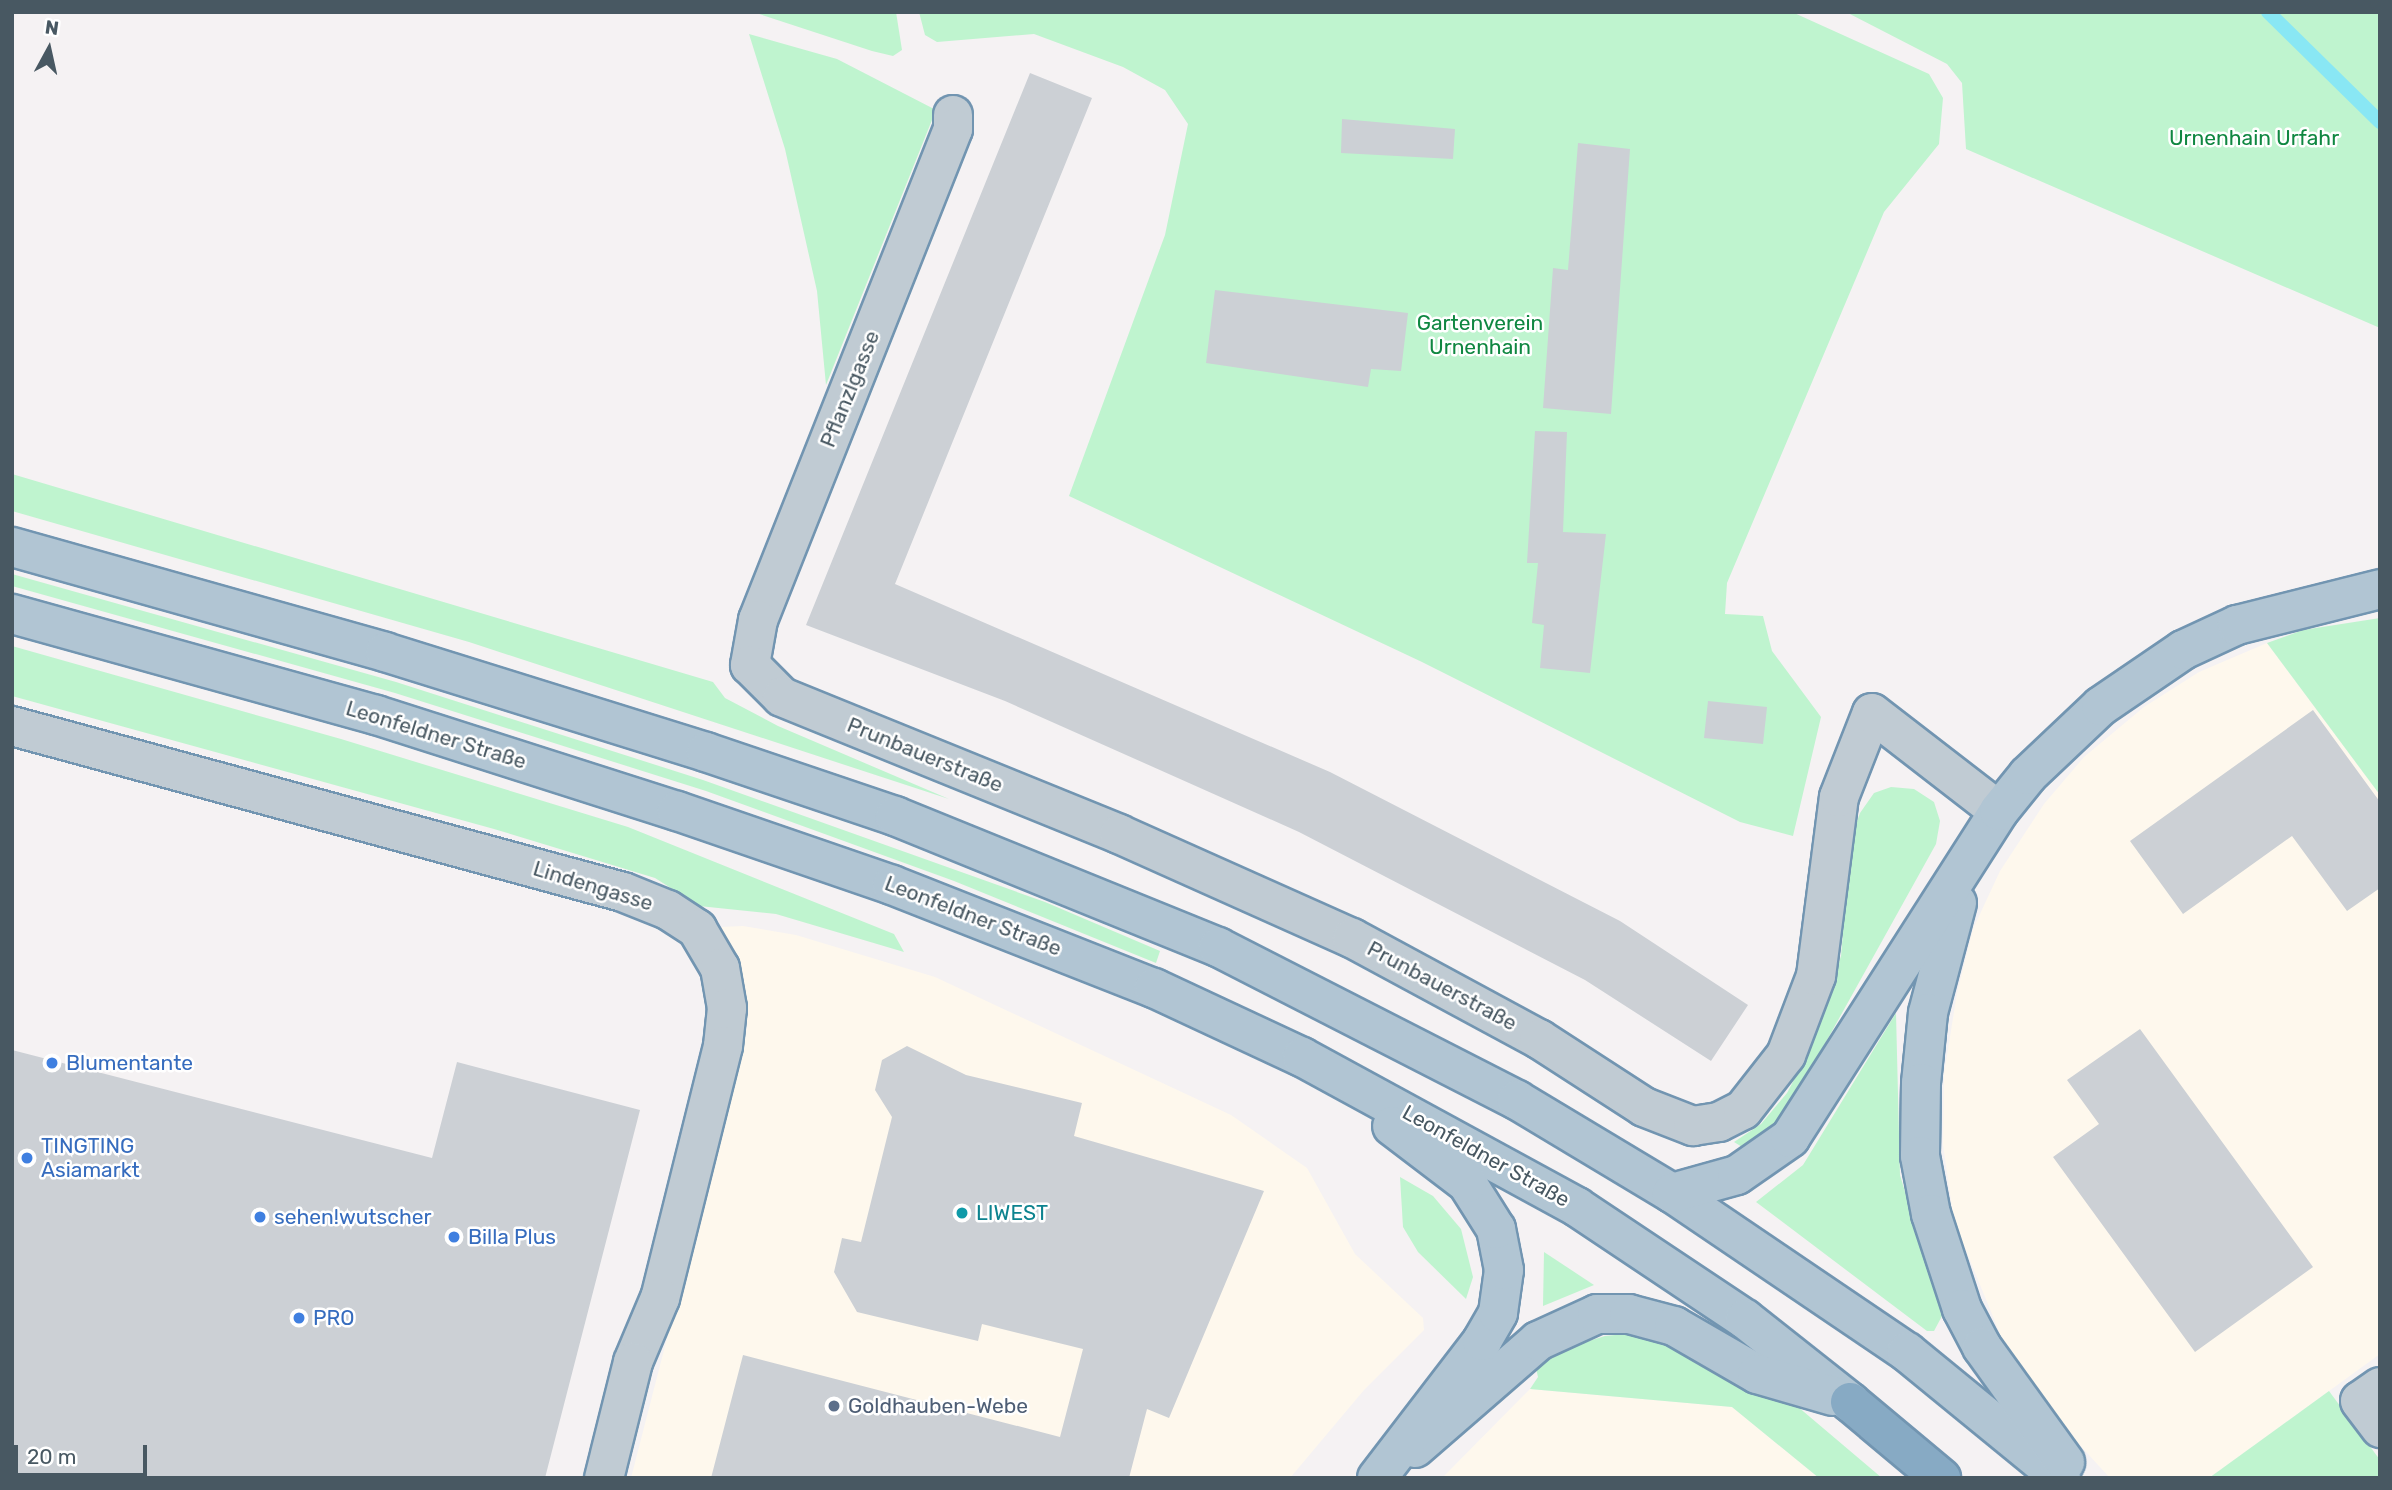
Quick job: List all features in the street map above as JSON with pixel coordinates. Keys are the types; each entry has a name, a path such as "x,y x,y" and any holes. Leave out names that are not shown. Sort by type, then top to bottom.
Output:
{"highway":[{"path":"1850,1402 1941,1478"}],"main road":[{"path":"12,547 385,652 706,752 1047,874 1218,947 1378,1025 1672,1193 1907,1352 2061,1478"},
{"path":"1672,1193 1756,1166 1790,1138 1999,811 2064,738 2183,650 2283,609 2380,589"},
{"name":"Leonfeldner Straße","path":"12,614 390,719 892,884 1154,988 1301,1057 1616,1232 1745,1319 1850,1402"},
{"path":"1977,845 1942,944 1928,1013 1920,1156 1931,1214 1962,1309 1982,1346 2077,1478"},
{"path":"1301,1057 1467,1183 1502,1247 1498,1313 1378,1476"},
{"path":"1378,1476 1472,1404 1538,1341 1597,1314 1629,1314 1674,1325 1757,1374 1850,1402"}],"street":[{"name":"Pflanzlgasse","path":"750,665 758,620 953,129 953,115"},
{"name":"Prunbauerstraße","path":"750,665 759,680 782,696 1119,834 1352,938 1539,1039 1644,1107 1693,1126 1719,1122 1743,1110 1786,1055 1816,976 1839,797 1872,713 1999,811"},
{"name":"Lindengasse","path":"12,726 623,892 668,910 697,929 720,968 726,1021 660,1298 633,1362 604,1478"},
{"path":"2380,1387 2360,1401 2380,1428"}],"shaded area":[{"path":"2267,643 2380,795 2380,1354 2209,1478 2110,1478 2043,1405 2005,1346 1954,1221 1943,1145 1944,1074 1957,993 1973,929 2000,871 2044,804 2084,757 2144,707 2199,672"},
{"path":"743,926 796,935 935,977 1231,1115 1307,1168 1355,1254 1423,1318 1424,1330 1364,1390 1290,1478 631,1478 747,1028 738,965 721,927"},
{"path":"1530,1389 1732,1407 1819,1478 1442,1478"}],"green space":[{"path":"753,12 896,12 902,50 893,56 872,51"},
{"name":"Gartenverein Urnenhain","path":"919,12 1792,12 1929,74 1943,98 1939,144 1884,212 1727,583 1725,614 1763,616 1772,651 1821,717 1793,836 1740,822 1422,662 1069,496 1165,235 1188,124 1165,90 1123,67 1034,34 937,42 925,35"},
{"name":"Urnenhain Urfahr","path":"1846,12 2380,12 2380,328 1966,149 1962,83 1947,64"},
{"path":"749,34 837,59 936,110 826,385 817,291 785,149"},
{"path":"12,474 713,682 725,698 778,726 949,799 469,642 12,511"},
{"path":"12,574 396,682 703,780 1045,902 1160,951 1156,963 954,881 706,791 395,693 12,586"},
{"path":"2380,618 2380,795 2267,643 2303,630"},
{"path":"12,646 341,739 628,827 894,934 904,952 776,914 699,906 655,878 494,829 12,696"},
{"path":"1891,787 1914,789 1934,802 1940,821 1936,844 1792,1103 1769,1134 1747,1150 1734,1142 1761,1124 1787,1093 1812,1046 1841,956 1851,839 1860,813 1874,793"},
{"path":"1896,1013 1900,1175 1942,1316 1934,1331 1927,1331 1756,1202 1803,1165"},
{"path":"1400,1177 1433,1196 1461,1229 1473,1277 1466,1299 1418,1252 1403,1227"},
{"path":"1544,1252 1594,1285 1543,1306"},
{"path":"1655,1331 1784,1395 1882,1478 1819,1478 1732,1407 1530,1389 1538,1377 1535,1364 1550,1353 1605,1336"},
{"path":"2329,1391 2380,1460 2380,1478 2209,1478"}],"building":[{"path":"1030,73 1092,98 895,584 1330,772 1620,921 1748,1005 1711,1061 1585,980 1299,832 1005,701 806,625"},
{"path":"1342,119 1455,129 1453,159 1341,153"},
{"path":"1578,143 1630,149 1611,414 1543,408 1553,268 1568,270"},
{"path":"1215,290 1408,313 1401,371 1371,369 1368,387 1206,363"},
{"path":"1535,431 1567,432 1563,532 1606,534 1590,673 1540,668 1544,625 1532,623 1538,563 1527,563"},
{"path":"1708,701 1767,707 1763,744 1704,738"},
{"path":"2313,710 2380,802 2380,888 2347,911 2292,836 2183,914 2130,841"},
{"path":"2140,1029 2313,1267 2195,1352 2053,1157 2099,1124 2067,1080"},
{"path":"907,1046 966,1075 1082,1103 1074,1136 1264,1191 1169,1418 1147,1409 1129,1478 711,1478 743,1355 1060,1437 1083,1349 982,1324 978,1341 857,1312 834,1272 842,1238 861,1242 892,1117 875,1090 882,1060"},
{"name":"PRO","path":"12,1050 432,1158 457,1062 640,1110 545,1478 12,1478"}],"waterway":[{"path":"2268,12 2380,122"}],"place":[{"name":"Blumentante","path":"52,1063"},
{"name":"TINGTING Asiamarkt","path":"27,1158"},
{"name":"LIWEST","path":"962,1213"},
{"name":"sehen!wutscher","path":"260,1217"},
{"name":"Billa Plus","path":"454,1237"},
{"name":"PRO","path":"299,1318"},
{"name":"Goldhauben-Webe","path":"834,1406"}]}
